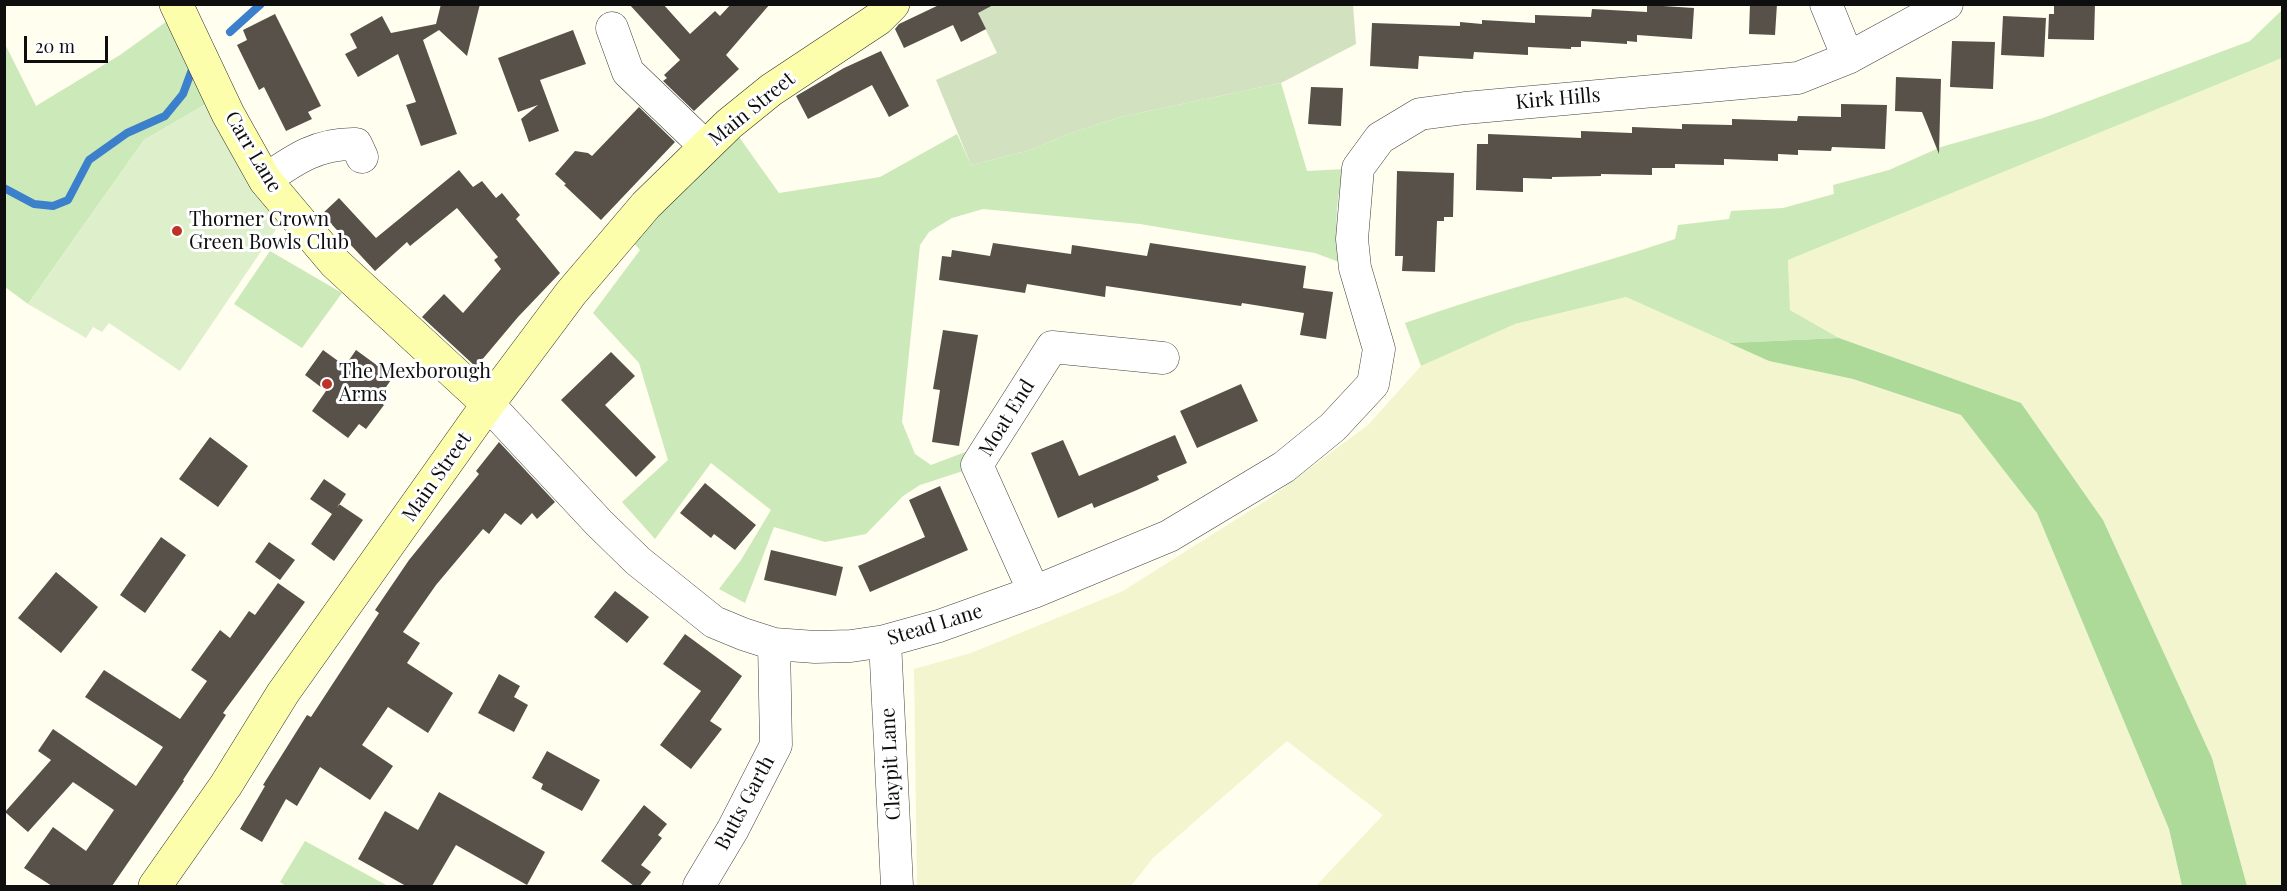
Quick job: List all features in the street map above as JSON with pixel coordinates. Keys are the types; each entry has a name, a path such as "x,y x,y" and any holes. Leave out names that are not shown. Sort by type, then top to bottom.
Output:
{"street":[{"name":"Carr Lane","path":"176,4 228,114 265,180 335,262 488,404"},
{"path":"1826,4 1848,58"},
{"name":"Kirk Hills","path":"1379,349 1355,268 1352,239 1358,168 1380,138 1420,114 1798,78 1848,58 1947,4"},
{"name":"Main Street","path":"155,886 226,785 283,693 488,404 571,293 646,205 729,124 771,90 885,12"},
{"path":"612,28 628,72 705,146"},
{"path":"265,180 296,158 334,144 356,144 362,157"},
{"name":"Moat End","path":"1034,592 978,465 1052,347 1163,358"},
{"name":"Stead Lane","path":"488,404 599,524 638,561 714,622 774,644 815,647 851,646 885,641 939,626 1034,592 1169,536 1284,467 1333,427 1373,384 1379,349"},
{"name":"Claypit Lane","path":"885,641 897,886"},
{"name":"Butts Garth","path":"699,886 733,829 776,745 774,644"}],"green space":[{"path":"974,5 1353,5 1356,44 1281,83 1120,117 1065,135 1034,149 971,165 936,80 997,53"},
{"path":"2282,10 2282,58 1788,260 1790,310 1839,338 1729,343 1626,297 1515,324 1421,366 1405,323 1675,239 1678,225 1729,219 1731,211 1783,208 1834,194 1833,185 1889,170 1941,147 2043,118 2250,41"},
{"path":"170,19 206,104 144,140 28,304 5,287 4,42 36,106 120,55"},
{"path":"2282,58 2282,886 2247,886 2212,758 2103,520 2021,403 1839,338 1790,310 1788,260"},
{"path":"1281,83 1307,171 1345,169 1337,215 1339,262 1315,253 1140,224 983,209 952,218 929,232 920,245 902,422 915,454 931,465 968,451 963,471 920,485 903,496 866,534 825,542 774,527 745,603 719,589 741,560 771,510 711,463 655,539 622,502 668,460 639,363 593,313 640,250 633,242 739,137 779,193 880,177 957,134 971,165 1034,149 1065,135 1120,117"},
{"name":"Thorner Crown Green Bowls Club","path":"206,104 283,219 180,371 109,323 102,332 93,327 86,338 28,304 144,140"},
{"path":"270,251 342,293 302,348 234,304"},
{"path":"1626,297 1769,361 1853,379 1961,415 2037,513 2169,829 2182,886 1316,886 1383,815 1287,741 1153,858 1131,886 917,886 914,669 971,653 1123,591 1270,498 1368,425 1421,366 1515,324"},
{"path":"1839,338 2021,403 2103,520 2212,758 2247,886 2182,886 2169,829 2037,513 1961,415 1853,379 1769,361 1729,343"},
{"path":"305,841 388,886 286,886 280,882"}],"building":[{"path":"441,4 480,4 467,56 439,30 423,40 457,134 421,146 406,105 416,102 398,54 358,77 345,54 357,48 350,34 382,16 391,33 436,24"},
{"path":"629,4 663,4 690,34 715,11 720,16 731,4 770,4 726,55 739,69 694,111 663,81 667,78 664,75 680,60"},
{"path":"941,4 995,4 978,13 986,29 961,42 953,25 904,48 895,29 899,24"},
{"path":"1750,4 1777,4 1775,35 1749,34"},
{"path":"2054,4 2095,4 2094,40 2048,39 2049,14 2054,14"},
{"path":"1647,5 1694,8 1692,39 1637,35 1637,42 1627,41 1627,44 1581,41 1581,47 1571,47 1571,49 1528,47 1528,55 1474,52 1473,59 1419,56 1418,69 1370,66 1372,23 1460,26 1460,22 1482,24 1482,20 1535,23 1535,15 1591,17 1592,9 1647,12"},
{"path":"275,14 321,106 308,112 312,119 286,131 264,87 259,90 237,45 247,40 243,30"},
{"path":"2003,16 2046,18 2044,57 2001,55"},
{"path":"573,30 586,64 540,80 559,131 529,142 521,119 538,105 518,112 498,58"},
{"path":"1952,41 1995,42 1993,89 1950,87"},
{"path":"881,51 909,106 889,117 872,85 808,119 796,96 844,68"},
{"path":"1896,77 1941,79 1939,154 1922,112 1895,111"},
{"path":"1311,87 1343,88 1341,126 1308,124"},
{"path":"1841,104 1887,105 1885,149 1832,147 1831,151 1798,150 1798,155 1778,154 1778,161 1724,159 1724,165 1675,164 1675,168 1652,168 1652,175 1601,174 1601,176 1552,177 1552,179 1523,178 1523,192 1476,190 1477,144 1488,144 1488,134 1581,138 1581,131 1632,133 1632,127 1682,129 1682,124 1732,125 1732,119 1797,121 1798,116 1841,117"},
{"path":"639,107 675,142 601,220 555,174 575,151 592,156"},
{"path":"459,170 473,187 482,181 496,198 502,193 520,215 516,219 560,273 518,317 476,367 422,317 444,294 463,313 501,269 494,260 498,257 457,208 410,246 407,242 375,271 322,214 339,198 376,238"},
{"path":"1397,171 1454,173 1453,217 1444,217 1444,221 1437,221 1435,272 1402,271 1403,256 1395,256"},
{"path":"993,243 1071,254 1072,245 1147,256 1150,243 1306,266 1303,288 1333,292 1326,339 1300,335 1304,313 1242,303 1241,306 1106,286 1105,297 1027,284 1025,293 939,280 942,256 951,257 952,250 990,256"},
{"path":"943,330 978,335 959,446 932,442 940,390 933,389"},
{"path":"323,350 345,366 356,350 393,377 377,400 384,405 366,429 359,424 348,438 312,411 326,391 305,375"},
{"path":"611,352 635,376 605,405 656,457 636,477 561,400"},
{"path":"1241,384 1258,421 1197,448 1180,411"},
{"path":"1175,435 1187,463 1157,476 1159,480 1137,490 1094,508 1092,503 1058,518 1031,453 1063,440 1079,476"},
{"path":"210,437 248,466 218,507 179,479"},
{"path":"499,442 555,502 537,519 532,513 521,525 505,513 489,534 483,529 436,585 403,632 420,643 407,663 453,693 428,733 388,707 362,745 393,766 370,800 320,767 297,806 286,799 262,842 240,829 265,786 263,785 307,715 311,717 379,613 375,610 409,560 479,474 476,471"},
{"path":"324,479 346,494 339,504 363,520 334,561 311,544 332,514 310,499"},
{"path":"705,483 756,525 735,550 714,534 711,538 680,513"},
{"path":"940,486 968,550 870,592 858,566 925,537 909,500"},
{"path":"161,537 186,555 145,613 120,595"},
{"path":"269,542 295,560 280,580 255,562"},
{"path":"771,550 843,567 836,596 764,580"},
{"path":"56,572 98,607 61,653 18,618"},
{"path":"278,583 305,602 223,713 226,715 184,781 112,886 52,886 24,868 53,827 86,851 114,810 73,782 28,832 5,812 51,760 38,751 53,729 136,786 163,747 85,697 104,670 180,719 207,681 191,670 220,630 230,638 249,611 255,615"},
{"path":"615,591 649,617 627,643 594,617"},
{"path":"685,634 742,676 710,721 722,729 691,769 660,745 701,691 663,664"},
{"path":"499,674 520,686 514,697 528,705 514,732 478,713"},
{"path":"547,751 600,780 582,811 541,789 543,784 532,778"},
{"path":"439,792 545,852 527,885 456,845 432,886 406,886 358,859 385,811 418,830"},
{"path":"644,805 667,824 658,835 662,838 641,865 651,872 640,886 634,886 601,861"}],"waterway":[{"path":"230,32 261,4"},
{"path":"4,188 34,204 53,206 68,200 89,160 127,133 165,116 183,94 193,67"}],"place":[{"name":"Thorner Crown Green Bowls Club","path":"177,231"},
{"name":"The Mexborough Arms","path":"327,384"}]}
